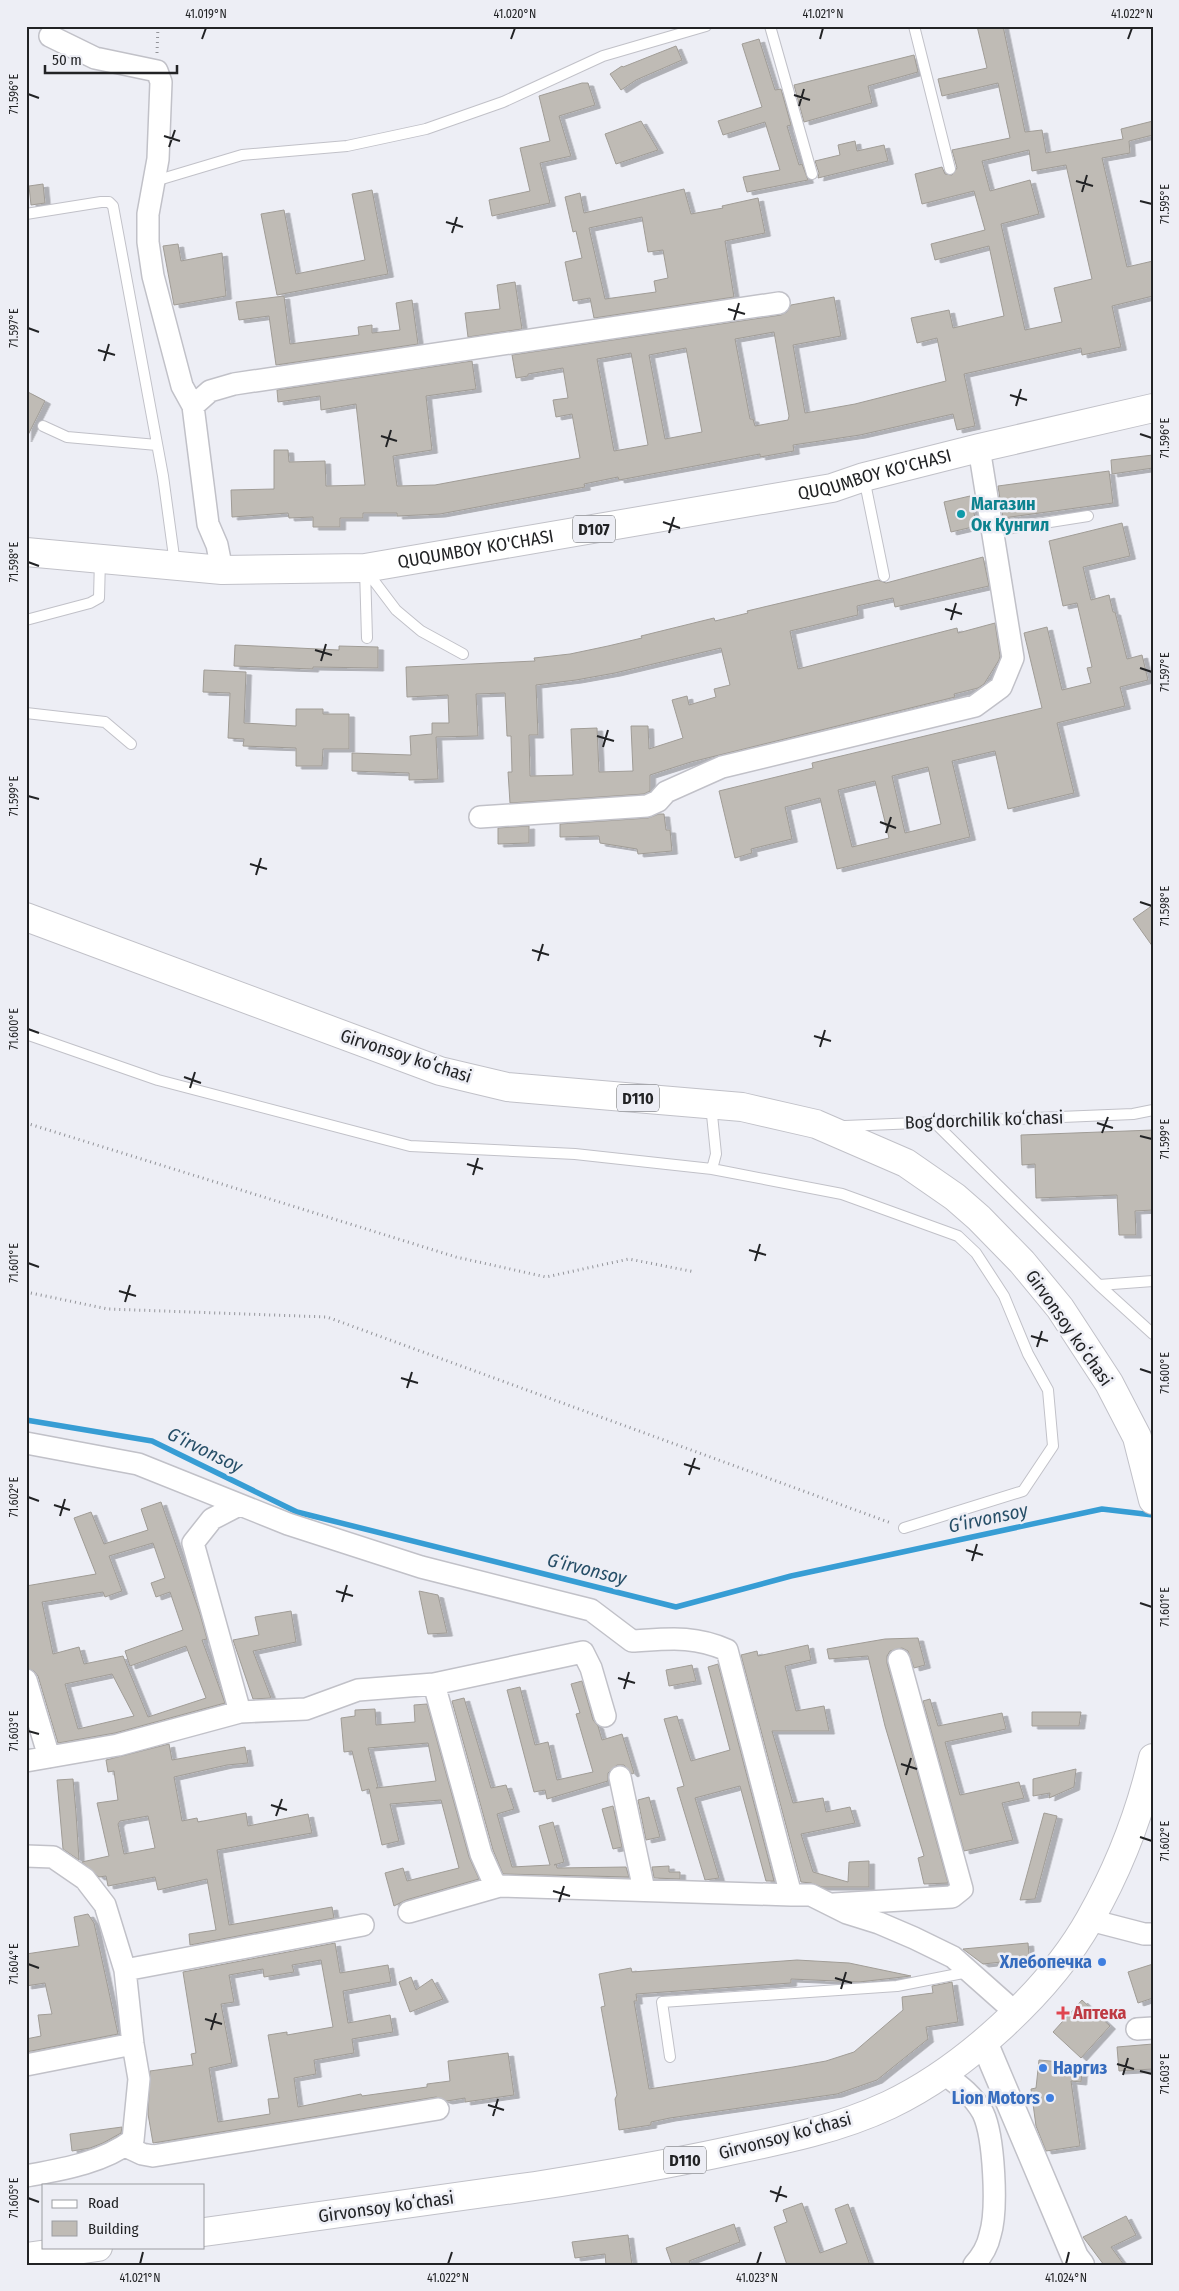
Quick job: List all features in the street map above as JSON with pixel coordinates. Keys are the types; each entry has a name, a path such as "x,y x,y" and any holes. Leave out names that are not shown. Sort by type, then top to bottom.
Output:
{"main road":[{"name":"QUQUMBOY KO'CHASI","path":"26,552 222,570 365,568 832,488 864,477 979,448 1153,408"},
{"name":"Girvonsoy koʻchasi","path":"26,917 440,1071 507,1087 742,1108 816,1124 906,1163 955,1197 1002,1239 1042,1284 1077,1333 1109,1383 1137,1436 1153,1500"},
{"name":"Girvonsoy koʻchasi","path":"205,2232 624,2173 776,2142 815,2132 890,2104 943,2073 984,2042 1015,2012 1054,1969 1090,1920 1124,1847 1153,1758"},
{"path":"26,2257 91,2248"}],"street":[{"path":"50,36 95,58 157,71 161,82 158,159 148,214 148,242 153,276 182,386 193,406 208,524 217,545 222,570"},
{"path":"193,406 210,391 234,384 779,303"},
{"path":"480,817 647,806 658,801 666,792 722,767 975,706 1001,687 1012,658 979,448"},
{"path":"26,1443 138,1464 288,1524 420,1567 591,1610 632,1641 683,1638 708,1641 727,1650 791,1895"},
{"path":"239,1505 212,1519 193,1543 240,1712"},
{"path":"26,1761 118,1745 240,1712 306,1708 358,1690 434,1684 583,1652 591,1668 605,1716"},
{"path":"828,1904 952,1897 962,1889 899,1660"},
{"path":"26,1680 49,1757"},
{"path":"434,1684 481,1854 490,1877 500,1886"},
{"path":"620,1777 644,1890"},
{"path":"26,1856 53,1857 85,1878 105,1905 125,1970 139,2079 133,2140 125,2146 83,2165 26,2176"},
{"path":"409,1912 500,1886 811,1895 828,1904 914,1938 952,1957 1015,2012"},
{"path":"1090,1920 1144,1934 1153,1934"},
{"path":"125,1970 363,1925"},
{"path":"984,2042 1075,2257 1081,2265"},
{"path":"26,2065 133,2044"},
{"path":"943,2073 970,2093 984,2115 992,2153 994,2200 990,2234 979,2259 974,2265"},
{"path":"125,2146 142,2154 153,2156 438,2109"}],"lane":[{"path":"155,181 242,155 348,146 426,129 503,102 603,56 706,26"},
{"path":"770,26 812,174"},
{"path":"914,26 950,168"},
{"path":"26,214 101,202 109,202 113,206 157,445 175,565"},
{"path":"43,426 67,437 157,445"},
{"path":"864,477 884,576"},
{"path":"993,531 1088,516"},
{"path":"26,620 90,603 99,598 100,558"},
{"path":"365,568 367,638"},
{"path":"365,568 396,610 422,631 463,654"},
{"path":"26,713 105,722 131,744"},
{"path":"26,1034 158,1080 410,1146 576,1154 712,1169 842,1194 958,1236 976,1253 1004,1296 1028,1354 1048,1390 1053,1446 1023,1490 904,1528"},
{"path":"711,1104 716,1154 712,1169"},
{"name":"Bogʻdorchilik koʻchasi","path":"816,1124 856,1127 1134,1114 1153,1110"},
{"path":"934,1122 1099,1285 1153,1334"},
{"path":"1099,1285 1153,1282"},
{"path":"670,2057 662,2002 897,1986 969,1972"}],"path":[{"path":"157,71 158,26"},
{"path":"26,1123 456,1257 546,1277 629,1259 695,1272"},
{"path":"26,1292 108,1309 328,1317 904,1528"}],"building":[{"path":"977,26 1003,26 1025,132 1042,130 1046,153 1123,139 1121,129 1153,121 1153,135 1129,141 1130,153 1102,158 1127,267 1153,261 1153,296 1112,306 1121,347 1082,355 1081,348 964,374 975,426 957,430 953,414 860,435 793,445 794,451 760,457 760,454 619,480 618,477 584,484 585,487 440,514 397,516 397,513 363,513 363,518 340,518 340,527 313,527 313,517 289,518 288,513 232,517 231,490 274,489 274,450 288,450 289,462 325,461 326,486 365,485 356,404 321,410 320,396 278,402 277,390 472,361 476,389 426,396 432,450 393,456 397,486 435,485 580,458 572,414 556,417 553,400 568,398 563,368 516,378 512,355 781,315 787,312 791,305 834,297 841,336 793,345 805,413 855,404 946,381 937,338 917,343 911,318 949,310 953,328 1004,316 989,246 935,260 931,244 985,230 974,191 922,204 915,174 942,167 945,174 952,175 957,168 952,150 1010,138 998,83 942,96 938,79 987,68","holes":["1029,150 1032,171 1066,165 1092,279 1054,288 1062,322 1025,330 1001,224 1039,214 1030,180 990,191 982,161","774,332 789,416 788,420 755,426 753,419 750,419 735,339","686,348 702,432 665,439 649,355","631,353 648,445 614,451 597,359"]},
{"path":"759,39 775,90 781,89 791,125 787,126 799,165 802,164 808,180 747,192 743,177 780,170 765,122 723,135 718,121 762,107 742,44"},
{"path":"676,46 682,60 636,80 621,90 610,74 622,66"},
{"path":"914,55 918,72 868,86 872,103 804,122 794,85"},
{"path":"582,83 588,83 595,105 559,116 571,156 540,163 550,203 492,216 489,200 530,191 520,148 550,141 539,96"},
{"path":"641,121 658,150 616,164 605,134"},
{"path":"855,141 857,151 884,145 888,161 818,178 819,173 815,161 840,155 838,145"},
{"path":"43,184 45,203 31,205 29,186"},
{"path":"684,189 691,214 723,208 722,206 758,198 765,233 725,241 734,297 594,318 590,298 573,301 565,262 582,258 576,231 573,232 565,197 580,193 584,213","holes":["642,217 648,252 663,250 668,278 654,281 656,292 605,299 589,228"]},
{"path":"372,190 388,274 277,295 261,214 284,210 296,274 365,260 352,194"},
{"path":"178,244 181,261 222,253 226,296 174,305 163,246"},
{"path":"515,282 522,329 468,337 465,313 500,309 497,285"},
{"path":"284,296 290,344 359,335 358,327 372,325 372,333 400,330 396,303 412,300 418,344 276,365 269,316 239,320 236,302"},
{"path":"26,391 45,401 26,439"},
{"path":"1153,455 1153,468 1112,474 1111,460"},
{"path":"1109,471 1113,503 1003,518 998,486"},
{"name":"Магазин Ок Кунгил","path":"970,496 977,526 951,532 944,502"},
{"path":"1122,523 1130,556 1083,567 1091,600 1109,595 1127,659 1142,655 1148,680 1120,687 1125,706 1057,723 1074,793 1008,809 995,751 952,761 970,837 837,869 820,798 785,807 792,839 751,849 752,853 735,858 719,791 813,768 812,763 1042,708 1024,633 1047,627 1062,690 1091,683 1087,668 1092,667 1077,603 1063,606 1049,541","holes":["928,767 941,824 905,833 892,776","875,781 889,838 852,847 838,790"]},
{"path":"983,557 989,586 895,607 893,598 857,606 858,615 790,631 798,669 957,628 958,633 995,623 1000,656 984,684 978,688 954,694 955,697 691,762 650,775 650,791 644,794 510,803 508,772 512,772 511,736 507,736 505,693 476,694 478,736 436,737 438,779 409,780 409,773 352,771 352,753 411,755 410,736 432,734 432,723 449,723 448,695 407,697 406,667 535,661 534,658 570,654 608,646 714,618 715,621 748,613 747,611 878,580 886,583","holes":["721,648 730,685 714,689 716,697 689,705 687,696 672,700 683,738 649,749 648,726 631,726 633,771 599,772 597,728 571,729 573,775 530,776 529,735 538,735 536,685 615,673"]},
{"path":"235,645 339,650 339,646 378,647 378,668 313,667 313,669 234,666"},
{"path":"204,670 246,672 244,723 296,726 296,709 323,709 323,714 349,714 349,749 323,749 322,766 296,766 296,748 243,746 244,739 228,738 230,693 203,692"},
{"path":"664,814 666,830 670,830 672,851 638,854 637,849 600,843 599,836 560,837 560,824 648,818"},
{"path":"529,826 529,843 498,844 498,828"},
{"path":"1153,905 1153,947 1133,919"},
{"path":"1153,1130 1153,1210 1135,1211 1136,1235 1119,1235 1117,1195 1036,1198 1035,1164 1022,1165 1021,1135"},
{"path":"161,1502 200,1614 207,1639 202,1640 225,1703 115,1733 58,1743 38,1676 34,1671 26,1668 26,1586 96,1574 74,1518 91,1512 104,1544 148,1530 141,1509","holes":["153,1543 165,1578 151,1583 156,1597 170,1592 183,1630 125,1651 130,1666 186,1646 206,1698 148,1717 123,1656 84,1664 79,1647 53,1654 42,1602 103,1592 105,1597 122,1591 109,1556","112,1674 134,1716 78,1729 65,1684"]},
{"path":"419,1591 438,1595 447,1633 428,1634"},
{"path":"291,1611 296,1642 253,1651 271,1698 253,1699 233,1640 259,1635 255,1617"},
{"path":"918,1638 925,1665 914,1668 908,1651 902,1648 890,1651 887,1656 887,1663 948,1883 924,1884 918,1858 924,1856 885,1726 868,1656 829,1659 827,1649 885,1639"},
{"path":"808,1645 811,1660 785,1666 796,1711 824,1706 829,1731 772,1731 793,1803 823,1798 826,1812 850,1807 855,1823 801,1834 813,1872 848,1882 849,1862 869,1861 869,1887 822,1887 801,1882 741,1655 757,1651 758,1656"},
{"path":"718,1664 774,1881 766,1881 740,1786 695,1798 719,1878 705,1880 677,1788 684,1786 664,1719 677,1716 691,1761 730,1750 708,1667"},
{"path":"692,1665 696,1681 669,1686 666,1670"},
{"path":"582,1681 593,1720 598,1726 602,1740 622,1734 634,1773 632,1774 624,1765 617,1765 608,1773 608,1781 547,1799 545,1790 534,1792 507,1690 520,1687 535,1745 548,1742 557,1780 593,1772 576,1714 580,1713 571,1684"},
{"path":"464,1698 491,1788 506,1785 514,1809 497,1814 512,1867 550,1865 539,1826 553,1822 564,1862 556,1864 557,1868 626,1867 629,1877 503,1874 493,1850 452,1701"},
{"path":"930,1699 938,1726 1002,1713 1006,1729 945,1742 960,1795 1019,1782 1024,1798 1002,1803 1013,1840 964,1851 923,1701"},
{"path":"427,1704 469,1857 479,1879 406,1900 394,1906 385,1873 403,1868 407,1881 459,1868 441,1800 390,1804 399,1841 382,1845 369,1789 362,1791 352,1751 344,1752 341,1718 355,1716 355,1710 375,1709 376,1725 415,1722 414,1705","holes":["428,1743 436,1781 376,1788 378,1787 368,1748"]},
{"path":"1032,1712 1081,1712 1079,1726 1032,1726"},
{"path":"169,1744 172,1760 245,1747 248,1763 227,1765 174,1777 182,1821 197,1818 198,1822 246,1813 248,1826 308,1814 312,1833 217,1850 229,1925 332,1907 334,1918 190,1945 189,1934 216,1930 207,1879 158,1890 155,1877 108,1886 106,1876 99,1877 82,1862 109,1856 97,1803 118,1800 114,1771 108,1772 106,1760","holes":["148,1816 155,1848 124,1854 118,1824 120,1821"]},
{"path":"1076,1769 1074,1787 1049,1798 1050,1793 1033,1796 1033,1779"},
{"path":"73,1779 79,1860 63,1849 57,1780"},
{"path":"649,1797 660,1837 646,1840 638,1800"},
{"path":"613,1806 622,1847 613,1849 602,1809"},
{"path":"1044,1813 1057,1816 1035,1899 1020,1900"},
{"path":"669,1866 669,1872 680,1872 680,1879 654,1878 652,1867"},
{"path":"88,1914 94,1923 118,2034 26,2052 26,2039 41,2036 38,2015 52,2014 45,1983 26,1986 26,1954 79,1946 74,1917"},
{"path":"335,1943 340,1973 388,1965 391,1982 343,1991 348,2023 390,2015 393,2032 352,2039 354,2053 314,2060 316,2074 294,2078 298,2107 361,2094 362,2096 427,2087 427,2084 450,2081 448,2061 508,2053 514,2095 465,2102 465,2098 447,2101 436,2097 153,2143 148,2114 150,2071 193,2065 191,2054 196,2053 183,1972","holes":["321,1960 333,2027 287,2035 287,2032 268,2035 279,2098 268,2099 270,2114 218,2122 209,2068 232,2063 221,2004 234,2002 229,1975 263,1969 264,1977 294,1972 292,1965"]},
{"path":"1028,1943 1029,1955 1020,1960 983,1964 963,1949"},
{"path":"797,1960 849,1963 911,1976 859,1982 791,1979 791,1983 636,1994 637,2001 634,2001 649,2089 793,2067 826,2061 854,2052 903,2010 902,1997 933,1993 932,1986 952,1982 958,2022 926,2027 928,2039 877,2080 837,2094 670,2118 651,2122 651,2125 619,2130 615,2099 617,2095 601,2007 605,2006 599,1974 631,1968 632,1972"},
{"path":"1153,1964 1153,1998 1138,2003 1128,1972"},
{"path":"411,1977 416,1990 432,1979 443,1999 410,2012 399,1982"},
{"path":"1082,2000 1110,2026 1081,2058 1053,2032"},
{"path":"1153,2044 1153,2069 1119,2071 1117,2047"},
{"path":"1039,2060 1083,2064 1081,2082 1071,2081 1080,2146 1046,2151 1036,2126 1031,2089 1036,2088"},
{"path":"122,2127 121,2133 103,2143 90,2148 72,2151 70,2134"},
{"path":"802,2203 820,2253 847,2243 835,2209 848,2204 870,2265 787,2265 774,2227 787,2222 783,2210"},
{"path":"1126,2216 1136,2235 1111,2247 1124,2265 1104,2265 1083,2237"},
{"path":"734,2224 740,2242 689,2261 691,2265 672,2265 666,2248"},
{"path":"628,2235 632,2265 606,2265 605,2254 575,2258 572,2242"}],"waterway":[{"name":"G‘irvonsoy","path":"26,1420 152,1441 297,1512 676,1607 791,1576 1102,1509 1153,1515"}],"place":[{"name":"Магазин Ок Кунгил","path":"961,514"},
{"name":"Хлебопечка","path":"1102,1962"},
{"name":"Аптека","path":"1063,2013"},
{"name":"Наргиз","path":"1043,2068"},
{"name":"Lion Motors","path":"1050,2098"}]}
